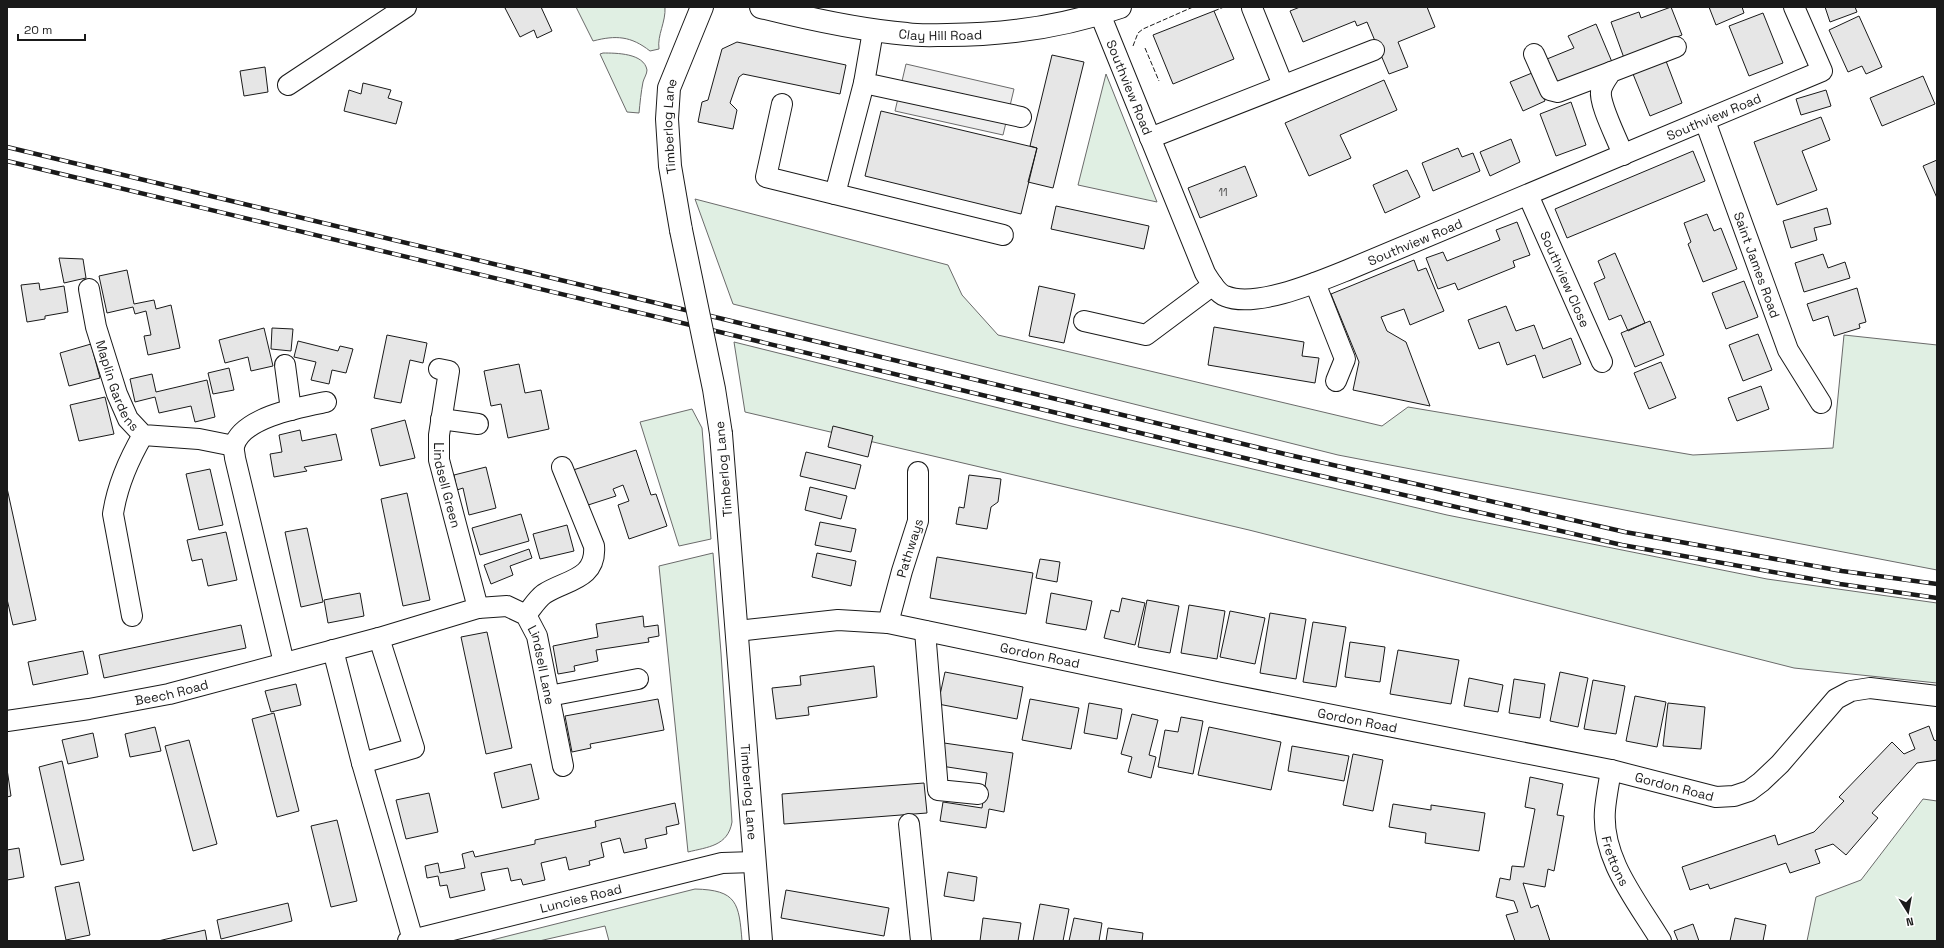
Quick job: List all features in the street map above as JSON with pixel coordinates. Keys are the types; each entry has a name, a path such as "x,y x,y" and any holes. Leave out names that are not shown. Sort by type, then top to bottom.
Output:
{"main road":[{"name":"Timberlog Lane","path":"702,7 670,88 668,119 670,166 681,230 714,389 721,434 761,941"},
{"name":"Clay Hill Road","path":"760,7 873,31 909,35 986,35 1047,28 1120,7"}],"street":[{"path":"288,84 406,7"},
{"name":"Southview Road","path":"1100,14 1199,261 1213,285 1224,296 1240,301 1259,299 1315,283 1822,71 1794,7"},
{"path":"1252,8 1283,85"},
{"path":"835,194 864,83 873,31"},
{"path":"1534,54 1550,90 1558,92 1676,47"},
{"path":"1150,138 1374,50"},
{"path":"1611,72 1604,81 1601,91 1602,102 1623,154"},
{"path":"864,83 1021,117"},
{"path":"782,104 766,177 1003,235"},
{"name":"Saint James Road","path":"1705,121 1788,350 1821,403"},
{"name":"Southview Close","path":"1528,195 1602,362"},
{"path":"1315,283 1345,359 1336,381"},
{"path":"1084,321 1146,335 1213,285"},
{"name":"Maplin Gardens","path":"89,289 96,327 117,394 128,419 143,435 199,440 234,446"},
{"path":"285,365 291,410"},
{"name":"Lindsell Green","path":"439,369 449,371 439,435 439,460 478,608"},
{"path":"284,663 235,458 234,446 243,433 257,422 277,413 326,402"},
{"path":"441,419 478,424"},
{"path":"132,616 113,514 114,504 131,454 143,435"},
{"path":"526,615 544,594 582,575 591,566 594,555 594,546 562,467"},
{"name":"Pathways","path":"888,623 918,521 918,472"},
{"name":"Lindsell Lane","path":"478,608 507,606 526,615 530,621 540,645 563,766"},
{"name":"Beech Road","path":"7,721 89,709 169,694 380,638 478,608"},
{"name":"Gordon Road","path":"737,631 838,620 888,623 1221,693 1611,770 1716,797 1734,796 1749,791 1761,782 1780,764 1836,699 1851,691 1870,688 1937,696"},
{"path":"925,631 938,790 978,794"},
{"path":"362,763 414,748 380,638"},
{"path":"333,650 410,940"},
{"path":"549,696 638,679"},
{"name":"Frettons","path":"1611,770 1605,811 1607,838 1614,861 1661,941"},
{"path":"909,824 921,941"},
{"name":"Luncies Road","path":"410,940 722,863 754,862"}],"green space":[{"path":"576,7 665,7 659,39 659,49 650,51 636,42 623,38 609,38 593,41"},
{"path":"600,54 629,55 641,60 645,64 647,72 643,82 639,113 627,112"},
{"path":"1106,74 1157,202 1078,185"},
{"path":"695,199 948,265 962,295 998,335 1382,426 1408,407 1693,455 1833,448 1844,335 1937,345 1937,570 1338,455 733,304"},
{"path":"734,342 1071,426 1447,515 1767,579 1937,603 1937,683 1794,668 1249,530 745,412"},
{"path":"692,409 702,428 711,539 679,546 640,422"},
{"path":"713,553 732,822 730,830 722,841 710,847 688,852 659,566"},
{"path":"1923,799 1937,801 1937,941 1807,941 1816,897 1861,880"},
{"path":"695,889 720,892 728,896 733,901 737,908 742,941 609,941 605,926 539,941 488,941"}],"shaded area":[{"path":"906,64 1014,89 1003,135 895,111"}],"building":[{"path":"541,7 552,31 537,38 534,30 520,37 505,8"},
{"path":"1300,7 1427,7 1435,27 1398,42 1408,67 1389,74 1367,22 1357,26 1355,21 1303,42 1290,11"},
{"path":"1671,7 1682,35 1624,58 1611,22 1639,12 1641,18"},
{"path":"1709,7 1742,7 1744,13 1716,25"},
{"path":"1825,7 1855,7 1857,12 1830,22"},
{"path":"1214,11 1234,59 1173,84 1153,35"},
{"path":"1763,13 1783,63 1749,76 1729,26"},
{"path":"1859,16 1882,67 1866,74 1862,66 1848,72 1829,30"},
{"path":"1596,24 1612,62 1558,85 1547,59 1574,48 1568,36"},
{"path":"737,42 846,65 840,94 743,74 739,77 730,103 737,110 733,129 698,122 702,102 708,100 722,49"},
{"path":"1052,55 1084,62 1053,188 1028,182 1037,148 1030,146"},
{"path":"1666,61 1682,103 1650,116 1633,74"},
{"path":"265,67 268,92 244,96 240,71"},
{"path":"1532,73 1545,101 1523,111 1510,82"},
{"path":"1923,76 1935,104 1882,126 1870,98"},
{"path":"1384,80 1397,110 1340,135 1351,158 1309,176 1285,123"},
{"path":"363,83 391,90 388,98 402,102 396,124 344,111 349,90 361,94"},
{"path":"1826,90 1831,106 1801,115 1796,99"},
{"path":"1571,102 1586,145 1556,156 1540,114"},
{"path":"881,111 1037,148 1021,214 865,176"},
{"path":"1821,117 1830,140 1802,151 1817,190 1777,205 1754,142"},
{"path":"1511,139 1520,162 1490,176 1480,152"},
{"path":"1458,148 1462,157 1473,153 1480,171 1433,191 1422,163"},
{"path":"1693,151 1705,181 1567,238 1555,209"},
{"path":"1937,160 1937,198 1923,166"},
{"path":"1245,166 1257,196 1200,218 1188,188"},
{"path":"1407,170 1420,197 1385,213 1373,185"},
{"path":"1056,206 1149,226 1144,249 1051,229"},
{"path":"1827,208 1831,224 1814,228 1817,240 1791,248 1783,221"},
{"path":"1707,214 1714,231 1721,228 1737,269 1703,282 1688,244 1691,242 1684,223"},
{"path":"1517,222 1530,255 1513,261 1515,267 1458,290 1455,283 1438,289 1426,258 1443,252 1447,261 1500,240 1496,230"},
{"path":"1615,253 1645,323 1628,331 1621,315 1609,320 1594,283 1605,278 1598,261"},
{"path":"1823,254 1828,268 1845,262 1850,278 1804,292 1795,263"},
{"path":"59,258 83,259 86,278 64,283"},
{"path":"1414,260 1418,271 1426,268 1444,311 1410,325 1404,309 1381,317 1387,331 1406,342 1430,406 1353,390 1359,362 1331,294"},
{"path":"127,270 134,304 154,300 156,309 171,305 180,348 148,355 144,336 151,335 146,311 135,314 133,307 107,313 99,276"},
{"path":"1744,281 1758,317 1726,329 1712,293"},
{"path":"39,283 40,290 64,286 68,312 45,316 45,319 27,322 21,285"},
{"path":"1039,286 1075,294 1064,343 1029,336"},
{"path":"1857,288 1866,322 1859,324 1860,328 1834,336 1828,316 1813,321 1807,304"},
{"path":"1506,306 1516,331 1534,325 1543,349 1571,338 1581,364 1543,378 1535,355 1507,365 1499,342 1479,349 1468,320"},
{"path":"1650,321 1664,355 1635,367 1621,333"},
{"path":"1214,327 1304,342 1302,356 1319,358 1315,383 1208,365"},
{"path":"264,328 273,366 251,371 248,357 225,363 219,340"},
{"path":"272,328 293,329 291,351 271,349"},
{"path":"1758,334 1772,370 1743,381 1729,345"},
{"path":"387,335 427,343 423,363 410,360 401,403 374,398"},
{"path":"298,341 338,351 340,346 353,349 346,373 332,370 329,384 311,380 316,362 294,357"},
{"path":"91,344 100,378 69,386 60,353"},
{"path":"1661,362 1676,398 1649,409 1634,373"},
{"path":"519,364 525,393 541,390 549,429 508,438 501,404 491,406 484,371"},
{"path":"229,368 234,390 213,394 208,373"},
{"path":"152,374 156,392 207,380 215,417 195,422 191,406 159,413 155,397 135,402 130,379"},
{"path":"1761,386 1769,409 1737,421 1728,398"},
{"path":"105,397 114,434 79,441 70,405"},
{"path":"405,420 415,458 380,466 371,429"},
{"path":"833,426 873,436 868,457 828,447"},
{"path":"300,430 302,441 336,434 342,460 304,467 307,471 274,477 270,454 282,452 279,435"},
{"path":"636,450 651,495 656,494 667,526 629,539 618,505 629,501 623,485 613,489 616,496 582,507 570,471"},
{"path":"806,452 861,465 855,489 800,476"},
{"path":"486,467 496,508 469,515 463,488 457,490 454,475"},
{"path":"210,469 223,525 199,530 186,474"},
{"path":"969,475 1001,479 998,502 991,507 987,529 956,524 959,507 964,508"},
{"path":"810,487 847,496 841,519 805,510"},
{"path":"7,488 36,620 13,625 7,599"},
{"path":"407,493 430,600 403,606 381,499"},
{"path":"521,514 529,541 480,555 472,528"},
{"path":"820,522 856,529 851,552 815,545"},
{"path":"567,525 574,551 540,559 533,534"},
{"path":"307,528 323,602 301,607 285,532"},
{"path":"226,532 237,580 208,586 202,559 192,561 187,540"},
{"path":"529,549 532,558 510,566 513,575 491,584 484,565"},
{"path":"817,553 856,561 851,586 812,577"},
{"path":"937,557 1033,573 1026,614 930,598"},
{"path":"1040,559 1060,562 1057,582 1036,578"},
{"path":"360,593 364,616 328,623 324,600"},
{"path":"1051,593 1092,601 1086,630 1046,623"},
{"path":"1122,598 1145,603 1135,645 1104,638 1111,610 1119,612"},
{"path":"1147,600 1179,606 1170,653 1138,647"},
{"path":"1189,605 1225,611 1217,659 1181,653"},
{"path":"1230,611 1265,618 1255,664 1220,657"},
{"path":"1270,613 1306,619 1296,679 1260,673"},
{"path":"643,616 644,627 658,625 659,636 648,638 649,642 596,650 598,661 574,666 575,671 558,674 553,646 598,637 596,624"},
{"path":"1313,622 1346,627 1336,687 1303,682"},
{"path":"241,625 246,648 104,678 99,655"},
{"path":"487,632 512,748 486,754 461,637"},
{"path":"1350,642 1385,647 1380,682 1345,677"},
{"path":"1398,650 1459,660 1451,704 1390,694"},
{"path":"83,651 88,674 33,685 28,662"},
{"path":"874,666 877,697 808,707 809,715 776,719 772,688 801,685 800,676"},
{"path":"945,672 1023,687 1017,719 938,704"},
{"path":"1560,672 1588,678 1578,727 1550,721"},
{"path":"1469,678 1503,685 1498,712 1464,706"},
{"path":"1514,679 1545,684 1540,718 1509,713"},
{"path":"1593,680 1625,686 1616,734 1584,729"},
{"path":"296,684 301,705 271,712 265,691"},
{"path":"1635,696 1666,702 1657,747 1626,741"},
{"path":"658,699 664,730 590,744 591,748 572,752 565,716"},
{"path":"1030,699 1079,708 1071,749 1022,740"},
{"path":"1089,703 1122,709 1117,739 1084,733"},
{"path":"1668,703 1705,707 1701,749 1663,746"},
{"path":"274,713 299,811 277,817 252,719"},
{"path":"1132,714 1158,720 1149,755 1156,757 1151,778 1128,772 1132,757 1121,754"},
{"path":"1181,717 1203,721 1193,774 1158,767 1165,730 1178,732"},
{"path":"1929,726 1934,740 1937,741 1937,760 1917,763 1872,813 1878,818 1846,855 1833,844 1815,850 1820,863 1790,873 1786,863 1710,889 1708,884 1690,890 1682,867 1775,835 1778,845 1814,832 1844,801 1839,797 1892,742 1904,754 1915,749 1909,734"},
{"path":"155,727 161,751 130,757 125,734"},
{"path":"1209,727 1281,742 1271,790 1198,775"},
{"path":"93,733 98,757 68,764 62,740"},
{"path":"189,740 217,844 193,851 165,746"},
{"path":"944,743 1013,753 1004,812 989,809 986,828 940,821 943,802 982,808 987,773 941,766"},
{"path":"1292,746 1349,756 1344,781 1288,771"},
{"path":"1353,754 1383,760 1373,811 1343,805"},
{"path":"62,761 84,860 61,865 39,767"},
{"path":"531,764 539,799 502,808 494,773"},
{"path":"7,769 11,796 7,797"},
{"path":"1530,777 1563,784 1557,815 1564,816 1554,871 1548,869 1545,887 1523,883 1531,908 1538,905 1550,941 1515,941 1506,915 1518,912 1514,901 1496,897 1500,878 1510,880 1512,866 1524,867 1535,809 1525,807"},
{"path":"924,783 927,813 784,824 782,794"},
{"path":"429,793 438,832 406,839 396,800"},
{"path":"675,803 679,824 666,827 667,834 645,839 647,848 624,853 620,838 601,843 604,857 589,861 590,865 569,870 566,857 541,863 545,880 523,885 521,879 511,881 508,868 481,873 485,890 450,898 447,885 440,886 438,876 427,878 425,866 438,863 440,873 465,868 462,854 473,851 475,857 535,844 535,840 596,827 595,821"},
{"path":"1393,804 1431,810 1431,805 1485,813 1479,851 1425,843 1426,833 1389,827"},
{"path":"337,820 357,901 331,907 311,826"},
{"path":"19,848 24,877 7,880 7,850"},
{"path":"948,872 977,877 974,901 944,896"},
{"path":"79,882 90,935 66,940 55,887"},
{"path":"786,890 889,908 884,936 781,918"},
{"path":"288,903 292,921 221,939 217,920"},
{"path":"1040,904 1069,909 1063,941 1033,941"},
{"path":"983,918 1021,923 1018,941 980,941"},
{"path":"1074,918 1102,923 1099,941 1069,941"},
{"path":"1735,918 1766,925 1763,941 1730,941"},
{"path":"1693,924 1699,941 1678,941 1674,931"},
{"path":"1108,928 1143,933 1142,941 1106,941"},
{"path":"205,930 207,941 158,941"}],"railway":[{"path":"7,147 1285,454 1625,532 1842,571 1937,584"},
{"path":"7,161 1282,467 1622,545 1840,584 1937,598"}],"fence":[{"path":"1133,46 1138,33 1143,29 1193,7"},
{"path":"1214,11 1224,7"},
{"path":"1145,48 1159,81"}]}
